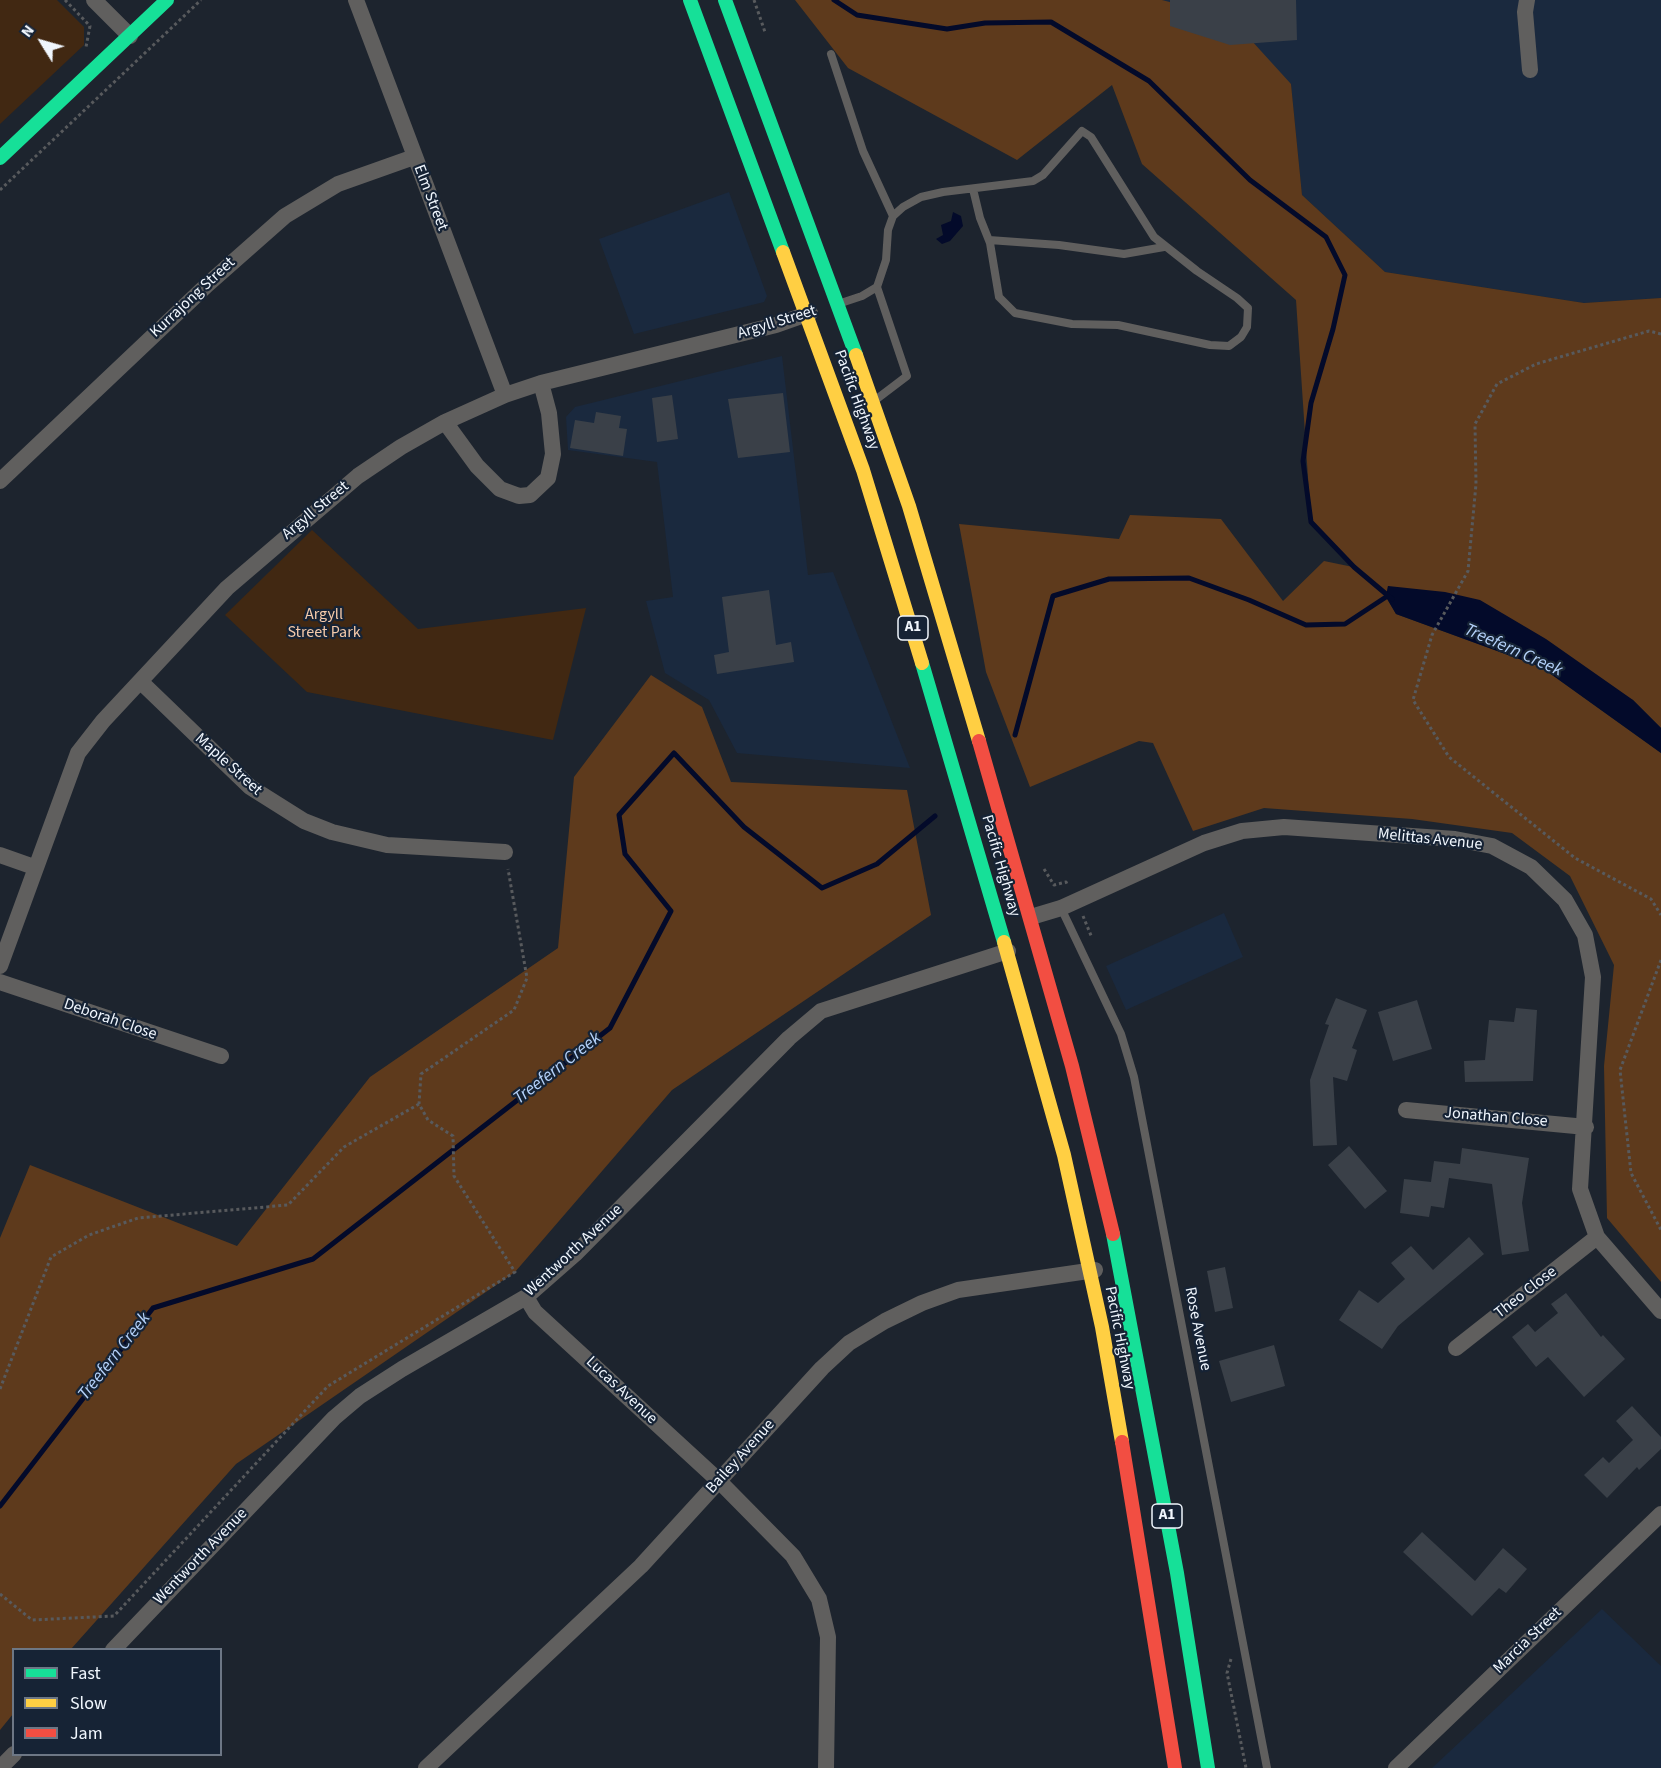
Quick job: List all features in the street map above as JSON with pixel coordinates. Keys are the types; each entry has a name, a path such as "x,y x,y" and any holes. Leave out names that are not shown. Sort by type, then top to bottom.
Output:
{"main road":[{"path":"0,158 167,0"},
{"name":"Pacific Highway","path":"690,0 808,314 884,538 1008,951 1061,1145 1089,1271 1145,1574 1175,1768"},
{"name":"Pacific Highway","path":"725,0 873,401 939,602 1072,1066 1120,1265 1177,1573 1208,1768"}],"street":[{"path":"94,0 130,36"},
{"name":"Elm Street","path":"356,0 505,395"},
{"path":"1527,0 1525,12 1530,69"},
{"name":"Kurrajong Street","path":"0,481 207,284 285,216 338,183 414,157"},
{"name":"Argyll Street","path":"0,966 34,867 78,753 103,721 227,588 358,476 401,447 445,422 505,395 776,325 837,304"},
{"path":"445,422 477,466 500,489 519,496 530,495 548,478 552,454 549,413 541,384"},
{"name":"Maple Street","path":"141,682 250,787 304,821 332,832 387,845 505,852"},
{"name":"Melittas Avenue","path":"1031,917 1061,908 1204,843 1242,831 1284,827 1455,839 1492,846 1531,867 1565,900 1585,935 1593,977 1586,1127 1580,1189 1597,1237 1661,1311"},
{"path":"0,855 34,867"},
{"name":"Wentworth Avenue","path":"115,1648 334,1418 360,1396 526,1297 575,1254 789,1038 821,1011 1008,951"},
{"name":"Deborah Close","path":"0,982 221,1056"},
{"name":"Jonathan Close","path":"1406,1110 1586,1127"},
{"name":"Theo Close","path":"1456,1348 1597,1237"},
{"name":"Bailey Avenue","path":"426,1768 641,1566 822,1368 849,1343 885,1320 958,1290 1120,1265"},
{"name":"Lucas Avenue","path":"526,1297 535,1312 719,1481 793,1556 819,1599 828,1637 826,1768"},
{"name":"Marcia Street","path":"1396,1768 1661,1514"},
{"path":"0,1768 12,1756"}],"lane":[{"path":"831,54 863,151 893,216"},
{"path":"873,401 907,376 877,287 886,260 888,230 893,216 921,197 1005,182 1033,181 1043,175 1082,131 1087,132 1123,184 1149,230 1164,247 1223,287 1248,308 1247,327 1241,337 1229,346 1210,345 1118,325 1072,324 1016,314 999,297 989,240 972,189"},
{"path":"989,240 1079,247 1124,254 1164,247"},
{"path":"837,304 862,296 877,287"},
{"name":"Rose Avenue","path":"1061,908 1120,1034 1134,1077 1267,1768"}],"path":[{"path":"65,0 90,26 87,46 79,54"},
{"path":"0,190 201,0"},
{"path":"1661,334 1649,331 1536,364 1497,384 1475,424 1476,484 1468,571 1432,635 1413,700 1449,758 1575,858 1651,899 1661,915"},
{"path":"0,1594 32,1620 114,1616 328,1386 515,1272 454,1176 453,1136 428,1120 419,1104 420,1074 514,1010 527,978 505,852"},
{"path":"1661,960 1620,1070 1631,1173 1661,1230"},
{"path":"0,1389 51,1257 89,1235 138,1218 288,1205 344,1147 419,1104"},
{"path":"1228,1684 1246,1768"}],"shaded area":[{"path":"795,0 1162,0 1231,18 1291,84 1302,195 1385,272 1584,303 1661,298 1661,728 1633,700 1388,586 1386,597 1396,614 1541,667 1661,753 1661,1282 1607,1218 1604,1066 1614,965 1570,876 1512,833 1412,819 1264,808 1193,831 1153,743 1139,741 1030,787 986,672 959,524 1119,539 1130,515 1221,519 1283,601 1324,561 1353,567 1311,522 1296,300 1142,164 1112,85 1017,160 848,68"},
{"path":"1162,0 1661,0 1661,298 1584,303 1385,272 1302,195 1291,84"},
{"path":"729,192 767,296 764,302 634,334 599,239"},
{"path":"782,356 808,575 833,572 910,768 737,753 709,700 665,673 646,601 673,597 657,462 568,450 566,417 575,407"},
{"path":"651,675 702,707 731,782 907,790 931,915 672,1090 515,1272 236,1464 72,1648 12,1648 12,1715 0,1730 0,1238 30,1165 237,1246 370,1077 558,948 574,777"},
{"path":"1224,913 1243,957 1126,1010 1106,966"},
{"path":"1602,1609 1661,1666 1661,1768 1432,1768"}],"green space":[{"path":"0,0 57,0 84,27 84,45 0,124"},
{"name":"Argyll Street Park","path":"312,530 418,629 586,608 553,740 307,692 225,615"}],"water":[{"path":"953,212 961,216 963,226 950,241 942,244 936,239 943,235 941,225 951,221"},
{"path":"1388,586 1445,592 1480,600 1546,639 1633,700 1661,728 1661,753 1541,667 1396,614 1386,597"}],"building":[{"path":"1170,0 1296,0 1297,40 1230,45 1170,26"},
{"path":"783,393 790,452 738,458 728,399"},
{"path":"672,395 678,439 657,442 652,398"},
{"path":"596,412 621,416 619,428 627,429 623,456 570,448 575,420 594,423"},
{"path":"769,590 776,645 791,642 794,662 717,674 714,655 729,652 722,597"},
{"path":"1336,998 1367,1010 1352,1048 1357,1050 1347,1081 1333,1077 1337,1145 1313,1146 1310,1080 1329,1025 1325,1024"},
{"path":"1417,1000 1432,1049 1393,1061 1378,1012"},
{"path":"1516,1008 1537,1010 1533,1081 1465,1082 1464,1061 1485,1060 1489,1020 1514,1022"},
{"path":"1349,1146 1387,1191 1365,1209 1328,1165"},
{"path":"1462,1148 1529,1158 1522,1203 1529,1251 1502,1255 1492,1184 1449,1178 1444,1208 1431,1206 1429,1217 1400,1213 1404,1179 1431,1182 1434,1161 1460,1164"},
{"path":"1469,1237 1484,1254 1398,1326 1382,1349 1339,1320 1359,1290 1378,1303 1405,1279 1391,1263 1411,1246 1433,1270"},
{"path":"1225,1267 1233,1308 1215,1312 1207,1271"},
{"path":"1566,1293 1601,1337 1603,1335 1625,1359 1584,1397 1548,1357 1536,1367 1512,1337 1528,1324 1535,1332 1558,1313 1551,1304"},
{"path":"1274,1345 1285,1386 1231,1402 1219,1361"},
{"path":"1632,1406 1661,1437 1661,1449 1639,1470 1637,1467 1607,1498 1584,1475 1603,1457 1609,1463 1633,1440 1616,1421"},
{"path":"1422,1532 1475,1581 1503,1548 1527,1569 1506,1593 1499,1588 1472,1616 1403,1552"}],"waterway":[{"path":"834,0 857,15 947,29 985,23 1051,22 1149,81 1250,180 1326,237 1345,275 1333,329 1311,403 1303,461 1311,522 1354,567 1392,599"},
{"path":"1015,735 1053,596 1109,579 1189,578 1249,600 1306,625 1345,624 1386,597"},
{"name":"Treefern Creek","path":"0,1506 153,1308 313,1259 610,1028 671,911 625,854 619,815 674,753 744,827 822,888 877,864 935,816"}],"traffic: fast":[{"path":"0,158 167,0"},
{"path":"690,0 783,252"},
{"path":"725,0 856,355"},
{"path":"922,663 1004,942"},
{"path":"1113,1234 1177,1573 1208,1768"}],"traffic: slow":[{"path":"783,252 863,470 922,663"},
{"path":"856,355 909,506 979,741"},
{"path":"1004,942 1064,1155 1102,1327 1122,1442"}],"traffic: jam":[{"path":"979,741 1072,1066 1113,1234"},
{"path":"1122,1442 1175,1768"}]}
